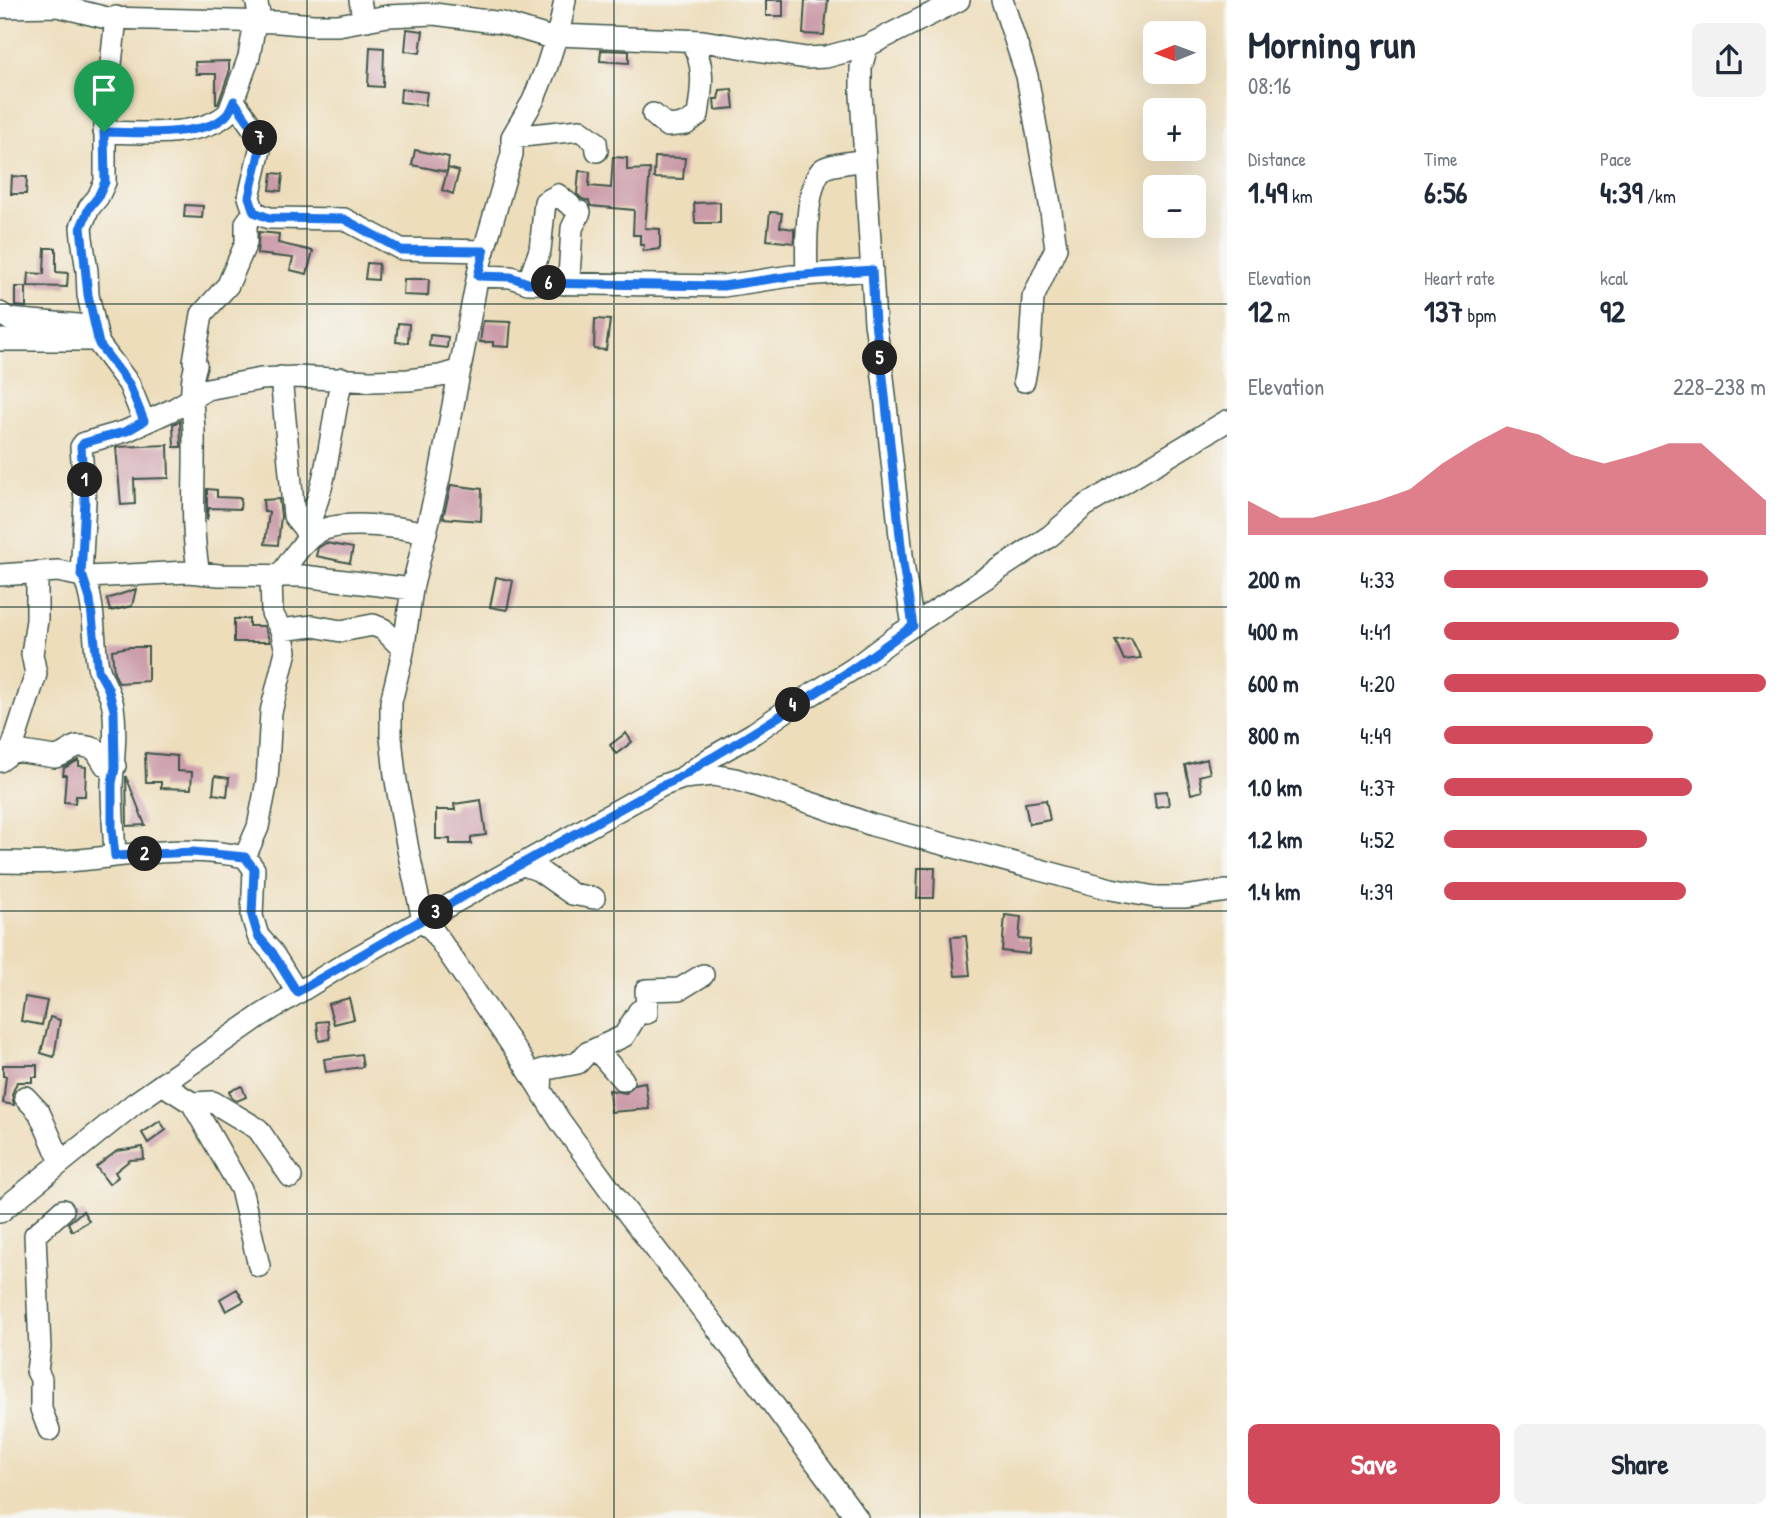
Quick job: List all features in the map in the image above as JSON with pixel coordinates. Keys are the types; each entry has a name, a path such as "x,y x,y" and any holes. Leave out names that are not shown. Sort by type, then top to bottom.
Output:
{"street":[{"path":"104,132 162,132 196,128 222,120 234,101 249,57 258,22 256,0"},
{"path":"360,0 367,20"},
{"path":"565,0 556,37 533,101 512,137 512,154 478,276 439,479 412,589 403,649 391,702 391,737 408,850 422,920 432,929 619,1202 716,1327 857,1518"},
{"path":"0,7 60,3 107,18 338,25 388,16 433,14 502,23 556,37 690,41 806,58 826,57 867,46 922,9 959,0"},
{"path":"1002,0 1027,76 1056,248 1033,298 1030,347 1024,381"},
{"path":"116,17 104,132 105,182 81,227 88,295 96,335 129,384 144,421"},
{"path":"653,114 667,126 686,124 698,115 702,86 699,52 690,41"},
{"path":"867,46 860,68 875,323 903,564 913,626"},
{"path":"234,101 262,141 249,197 254,212 269,218 344,219 401,250 484,251"},
{"path":"512,137 580,130 596,142 597,151"},
{"path":"807,275 806,227 814,186 820,172 826,167 865,160"},
{"path":"528,283 540,250 545,202 558,195 575,209 569,277 564,284"},
{"path":"199,573 193,527 194,433 191,398 196,365 194,362 202,314 228,285 246,243 246,223 254,212"},
{"path":"478,276 511,277 528,283 723,286 872,270"},
{"path":"0,313 9,318 78,325 96,335"},
{"path":"0,340 96,335"},
{"path":"115,856 112,828 114,710 108,688 98,670 90,599 82,576 85,501 81,447 84,443 127,431 174,409 207,388 281,377 408,380 440,376 460,370"},
{"path":"281,377 294,516 308,534"},
{"path":"245,857 258,827 267,781 271,712 285,650 282,630 272,613 274,576 308,534 324,481 333,416 342,378"},
{"path":"680,780 853,669 1050,536 1085,506 1227,421"},
{"path":"308,534 331,527 373,526 407,528 426,533"},
{"path":"0,575 58,571 82,576 199,573 335,579 412,589"},
{"path":"37,572 37,620 32,654 36,674 5,755 55,757 61,756 71,747 83,746 95,749 105,765 115,766"},
{"path":"282,630 313,626 341,631 373,625 383,629 403,649"},
{"path":"0,1212 162,1084 297,992 661,786 680,780 713,775 735,779 817,804 872,825 1111,889 1155,897 1184,897 1227,891"},
{"path":"0,862 51,862 193,852 245,857 254,869 252,916 258,936 272,952 297,992"},
{"path":"522,864 538,870 566,892 594,898"},
{"path":"541,1091 542,1070 578,1063 587,1053 624,1036 639,1011 647,1013 646,990 680,989 703,975"},
{"path":"596,1049 623,1080"},
{"path":"162,1084 192,1103 240,1189 258,1266"},
{"path":"25,1097 39,1112 56,1166 55,1191 68,1210 35,1235 40,1348 37,1371 41,1379 41,1409 49,1430"},
{"path":"192,1103 213,1102 258,1129 291,1177"}],"building":[{"path":"766,0 783,0 783,16 766,16"},
{"path":"805,0 828,0 824,35 803,34"},
{"path":"407,29 423,31 420,53 405,51"},
{"path":"370,47 384,48 383,87 368,86"},
{"path":"601,50 629,51 629,63 600,61"},
{"path":"229,61 229,73 216,104 216,74 196,74 195,62"},
{"path":"401,89 427,92 425,105 400,102"},
{"path":"732,89 734,108 715,110 714,99 718,99 720,90"},
{"path":"415,150 449,157 447,172 412,165"},
{"path":"613,157 627,158 627,170 650,169 645,228 660,229 660,249 643,251 640,235 633,235 634,210 591,206 589,201 577,194 579,171 590,172 589,186 611,188"},
{"path":"655,157 685,158 683,179 654,178"},
{"path":"448,168 459,171 453,194 442,190"},
{"path":"272,173 283,174 281,191 270,190"},
{"path":"12,176 27,177 26,194 11,194"},
{"path":"720,202 720,223 695,223 694,203"},
{"path":"185,205 203,206 202,218 184,217"},
{"path":"770,212 782,213 780,227 794,229 794,243 767,240"},
{"path":"259,232 279,234 278,243 313,251 307,274 290,270 293,258 257,254"},
{"path":"45,248 56,248 56,272 68,273 67,287 28,286 29,273 44,274"},
{"path":"367,263 379,264 378,280 365,279"},
{"path":"404,279 429,279 428,296 403,295"},
{"path":"15,287 26,287 26,307 15,306"},
{"path":"595,319 610,320 606,350 594,349"},
{"path":"483,321 511,322 509,347 493,346 493,342 480,342"},
{"path":"398,323 409,324 408,343 396,342"},
{"path":"430,335 448,337 447,348 429,346"},
{"path":"180,421 181,447 174,447 173,424"},
{"path":"168,445 169,478 134,479 135,504 121,505 116,447"},
{"path":"451,485 482,489 481,521 443,518"},
{"path":"207,489 217,490 217,497 241,498 240,509 209,508 207,520"},
{"path":"279,499 281,516 278,545 265,544 269,512 264,512 263,500"},
{"path":"326,543 353,548 350,563 316,556 318,548"},
{"path":"496,577 513,581 507,610 490,607"},
{"path":"136,589 132,606 110,611 107,599"},
{"path":"234,619 249,619 249,626 264,626 270,642 234,642"},
{"path":"1131,638 1141,658 1124,660 1115,640"},
{"path":"148,647 148,681 119,683 114,673 112,650"},
{"path":"626,733 632,742 616,754 610,745"},
{"path":"145,753 177,756 177,771 192,772 191,789 161,788 161,782 146,782"},
{"path":"1207,759 1210,773 1199,776 1202,791 1191,794 1185,765"},
{"path":"79,760 79,766 86,767 85,796 76,796 75,803 64,802 64,768"},
{"path":"126,776 145,825 127,826"},
{"path":"215,776 229,778 227,796 213,794"},
{"path":"1167,791 1169,805 1156,807 1154,792"},
{"path":"481,800 486,835 471,837 471,844 450,844 450,839 436,839 436,810 455,810 454,804"},
{"path":"1046,800 1050,820 1029,824 1025,803"},
{"path":"918,868 935,868 934,898 917,898"},
{"path":"1005,915 1021,917 1019,939 1030,940 1029,954 1002,951"},
{"path":"966,936 970,975 955,976 951,937"},
{"path":"25,997 47,1001 42,1025 21,1021"},
{"path":"349,998 354,1019 334,1024 328,1004"},
{"path":"50,1017 60,1020 54,1057 41,1053"},
{"path":"328,1021 330,1039 319,1041 317,1022"},
{"path":"361,1054 363,1067 326,1072 324,1059"},
{"path":"3,1065 37,1065 37,1077 32,1077 32,1082 17,1082 12,1094 14,1105 3,1103 6,1076 3,1076"},
{"path":"645,1082 649,1109 611,1112 609,1090 626,1093 635,1084"},
{"path":"242,1086 246,1097 237,1101 229,1091"},
{"path":"160,1121 166,1130 148,1143 142,1133"},
{"path":"143,1147 144,1159 130,1160 115,1172 118,1177 109,1184 96,1167 117,1151"},
{"path":"83,1211 89,1221 72,1231 68,1223"},
{"path":"237,1289 244,1301 226,1311 220,1299"}],"route":[{"path":"234,101 262,141 249,197 254,212 269,218 344,219 401,250 484,251 478,276 511,277 528,283 660,287 723,286 791,276 872,270 875,323 907,596 913,626 853,669 680,780 661,786 297,992 272,952 258,936 252,916 254,869 245,857 193,852 115,856 112,828 114,710 108,688 98,670 90,599 87,585 81,576 85,478 81,447 90,440 127,431 144,421 129,384 99,344 88,295 81,227 105,182 104,132 162,132 214,124 229,112 234,101"}]}
